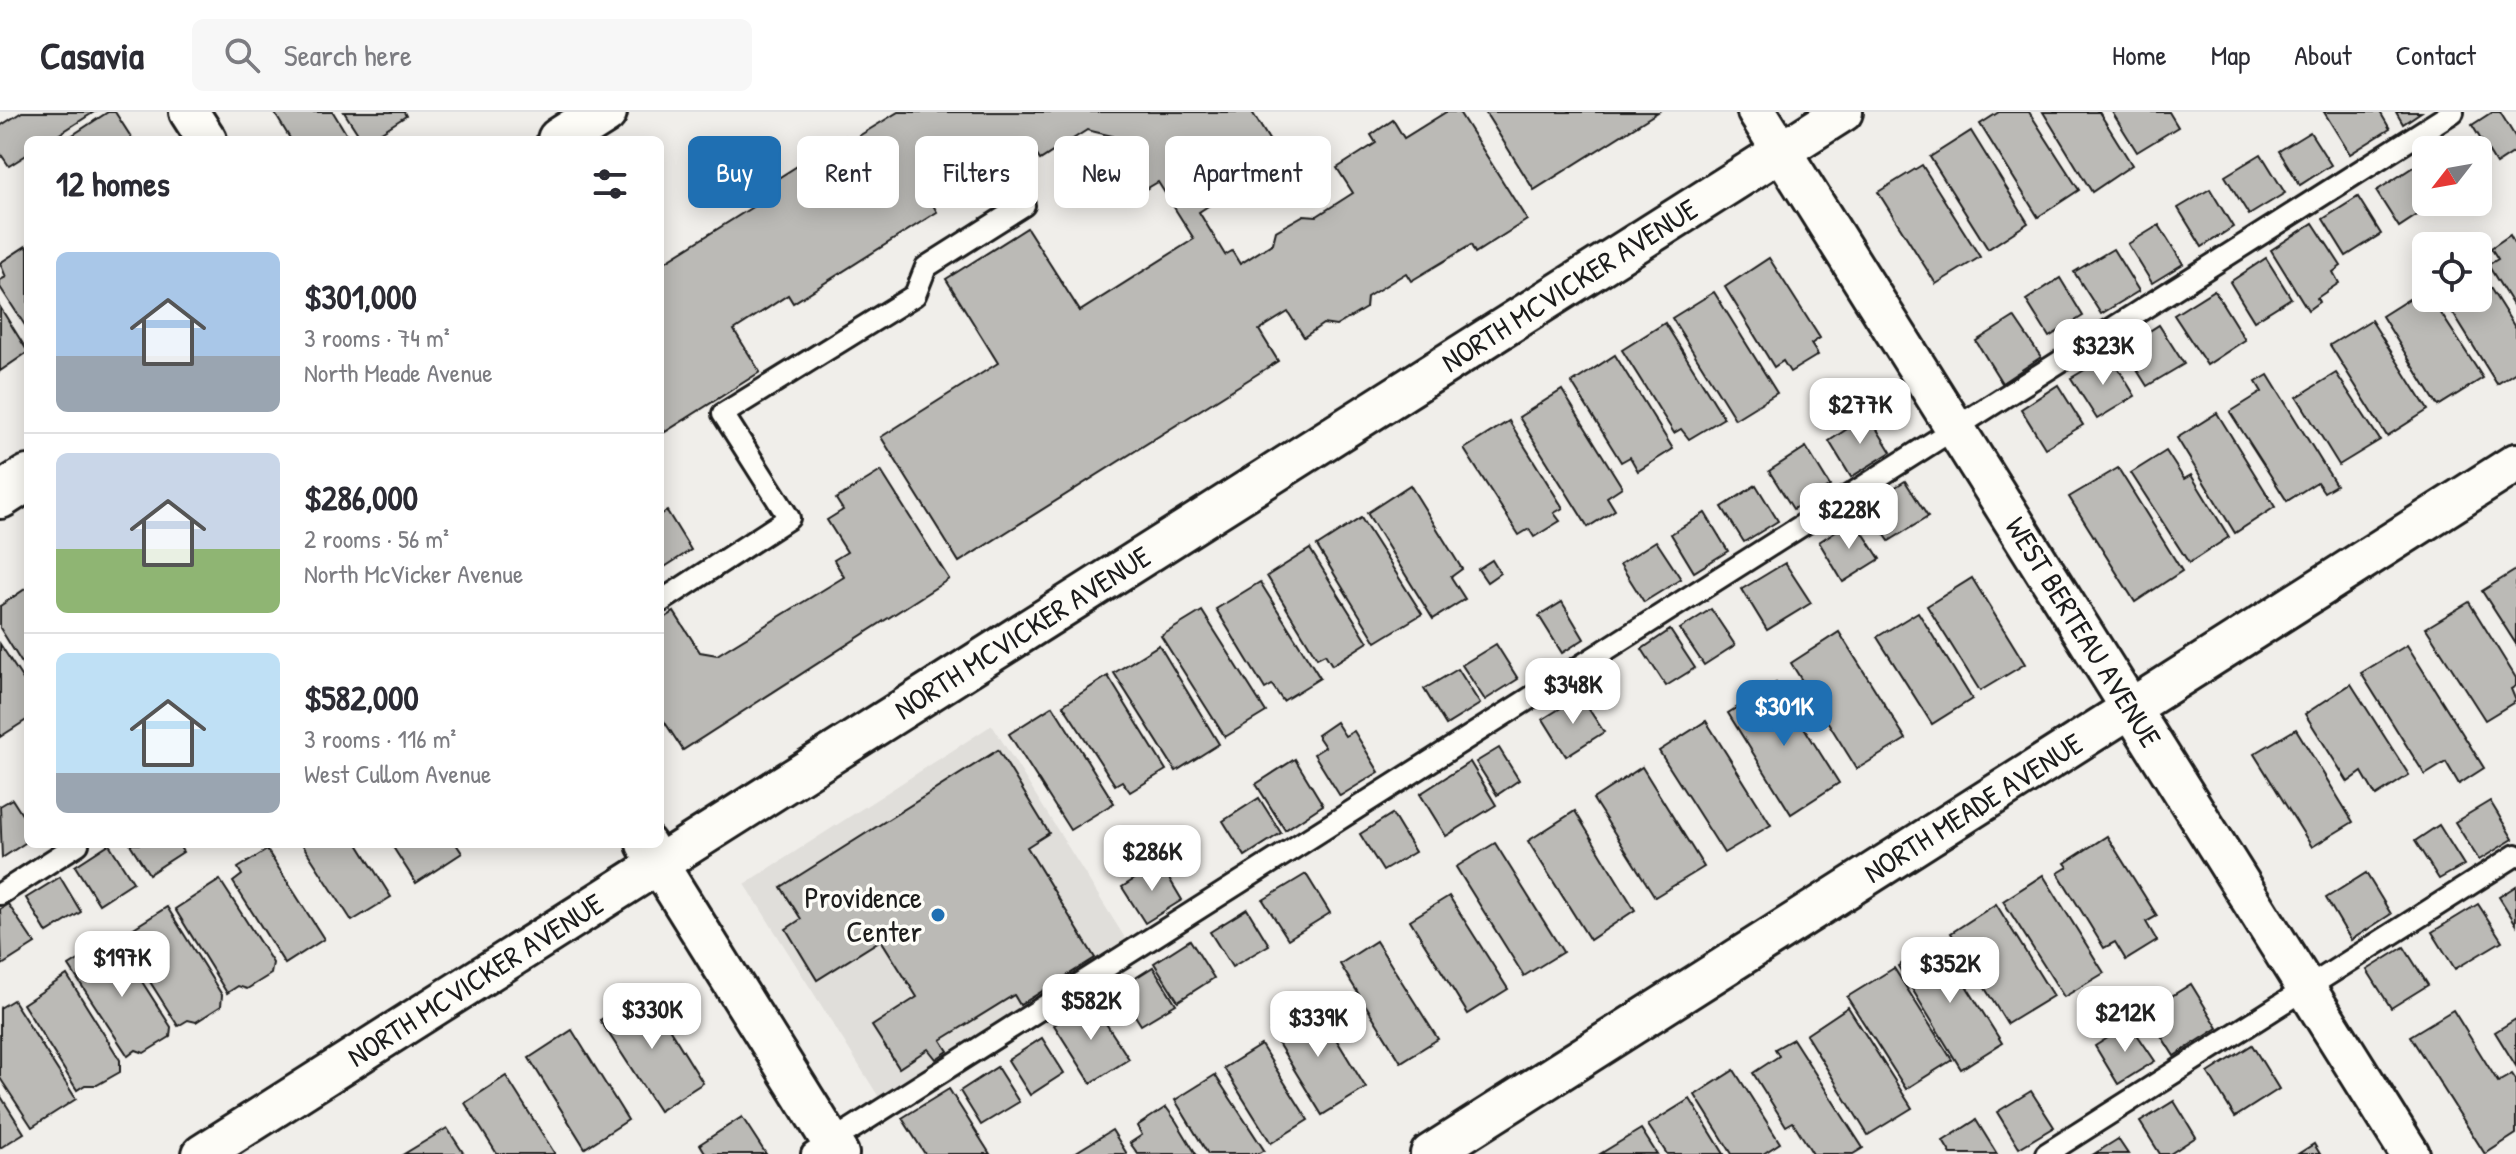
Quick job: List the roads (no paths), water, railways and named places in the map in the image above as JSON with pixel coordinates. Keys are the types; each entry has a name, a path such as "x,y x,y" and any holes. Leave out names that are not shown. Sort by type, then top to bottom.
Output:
{"street":[{"path":"189,112 204,136"},
{"path":"566,136 604,112"},
{"name":"WEST BERTEAU AVENUE","path":"1757,112 2410,1154"},
{"name":"NORTH MCVICKER AVENUE","path":"664,847 1843,112"},
{"name":"NORTH MEADE AVENUE","path":"1430,1154 2516,463"},
{"path":"0,496 24,481"},
{"path":"653,854 828,1150"},
{"name":"NORTH MCVICKER AVENUE","path":"202,1154 653,854"}],"lane":[{"path":"828,1150 2453,112"},
{"path":"664,599 789,518 723,414 915,295 926,267 1019,208"},
{"path":"0,894 72,848"},
{"path":"2046,1154 2516,855"}],"place":[{"name":"Providence Center","path":"938,915"}]}
